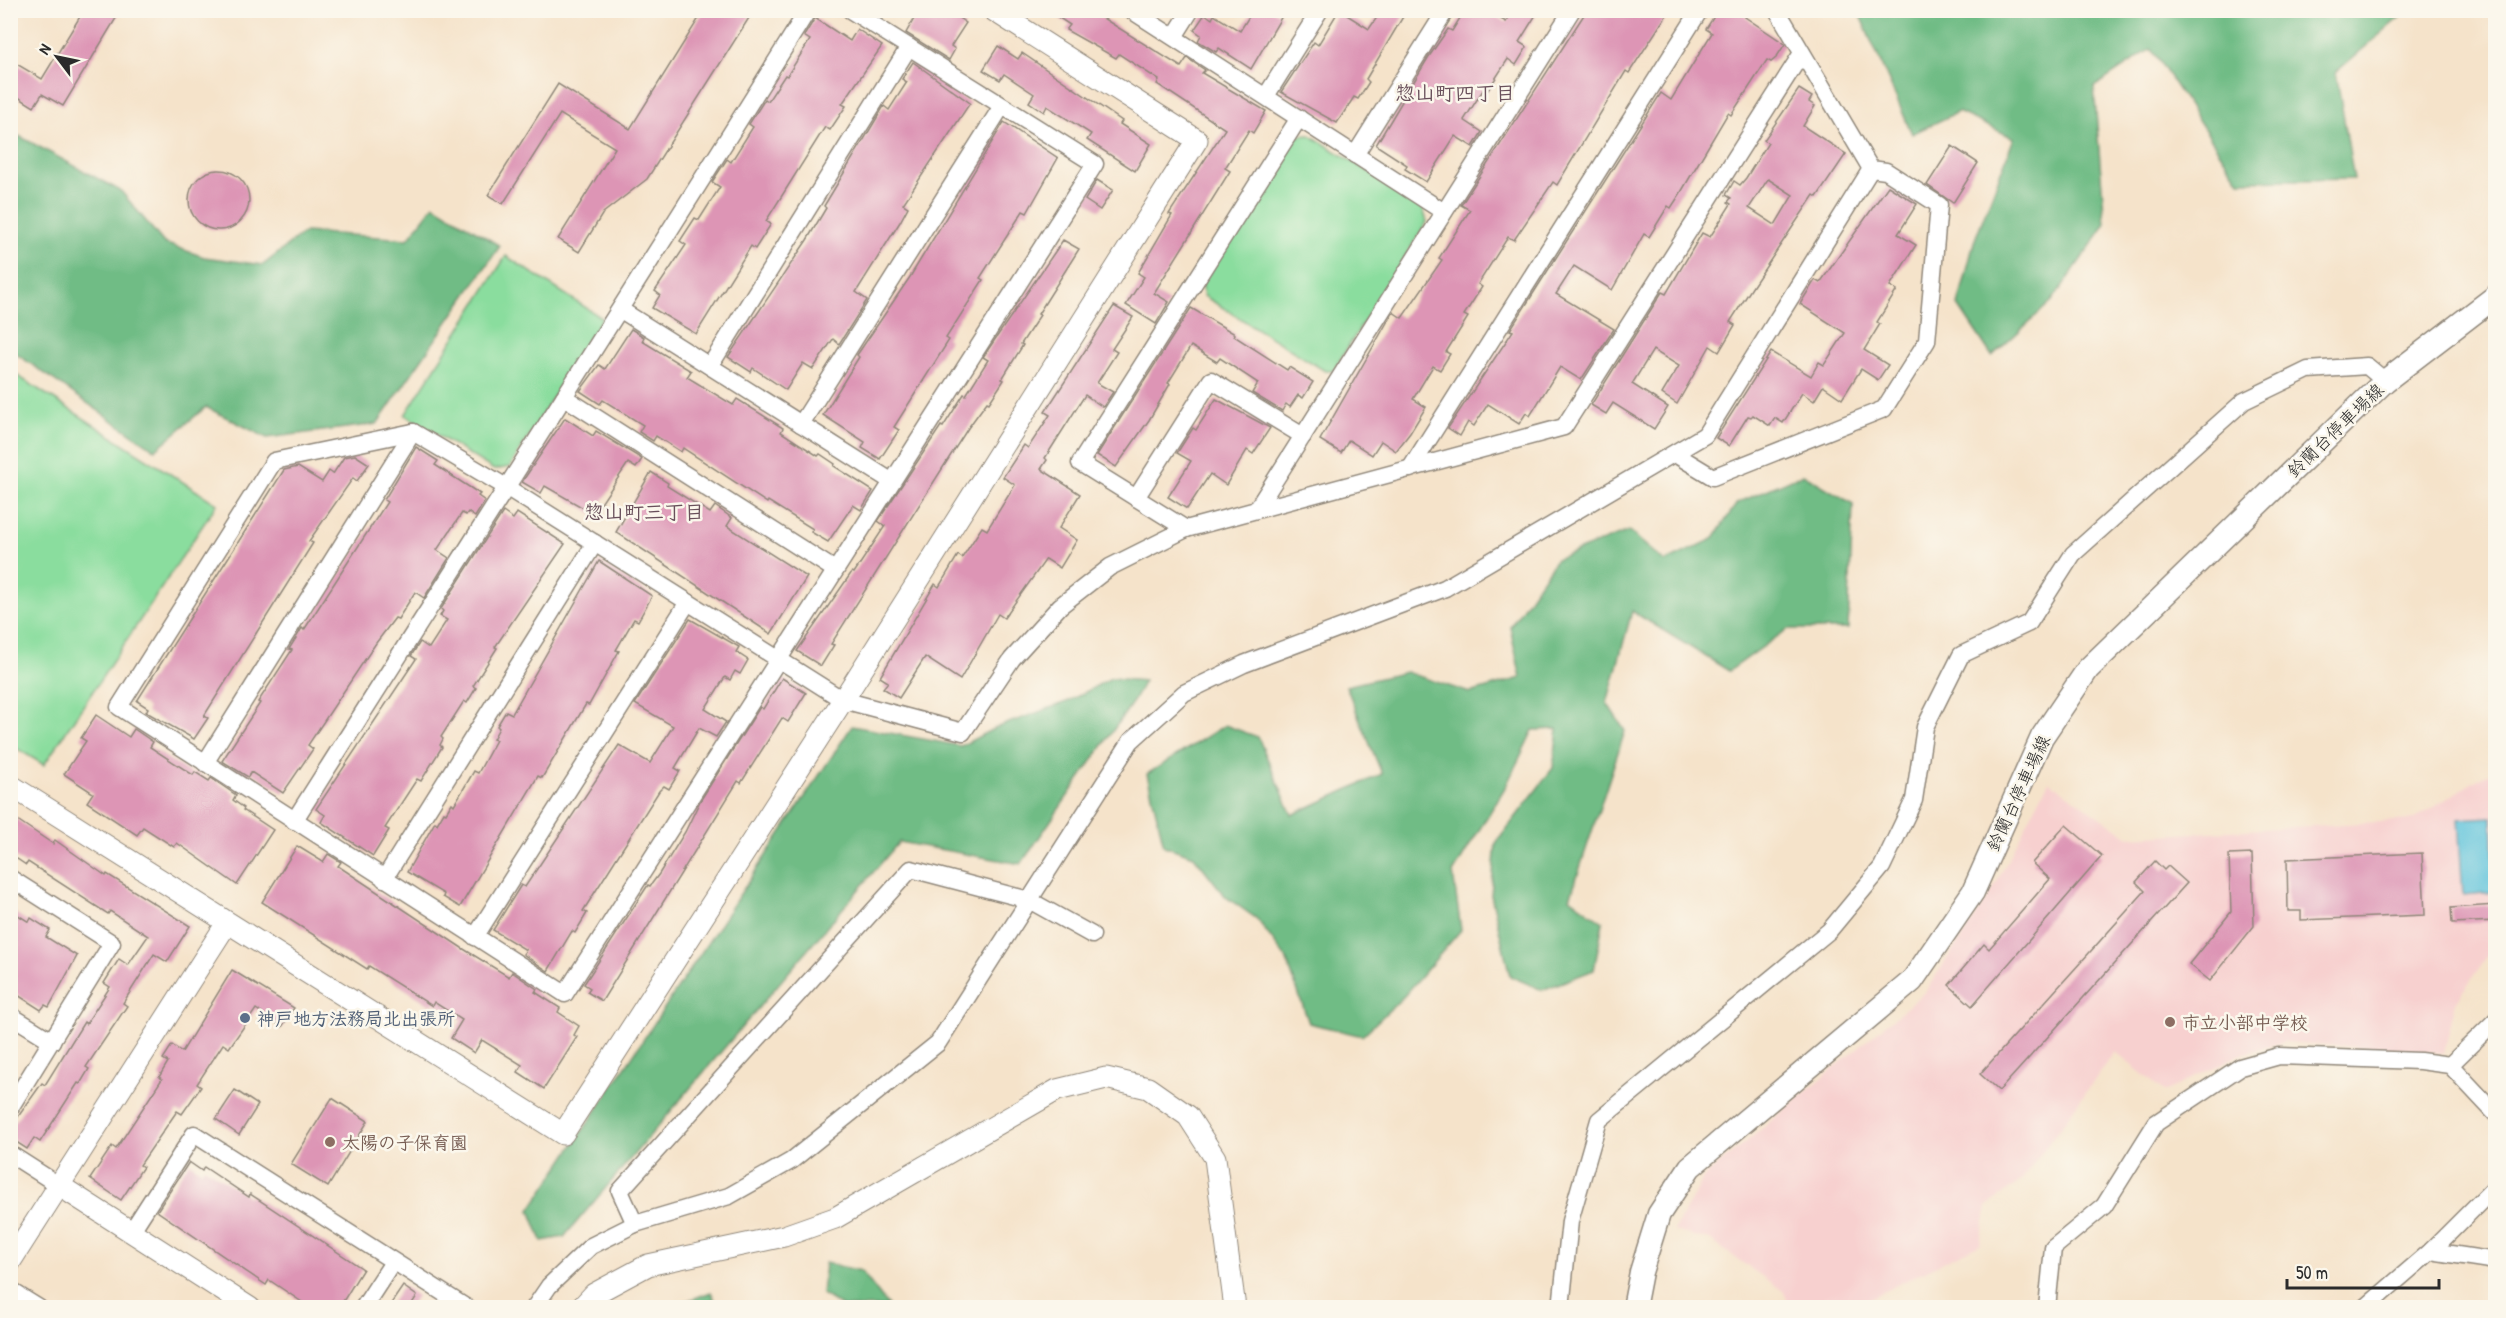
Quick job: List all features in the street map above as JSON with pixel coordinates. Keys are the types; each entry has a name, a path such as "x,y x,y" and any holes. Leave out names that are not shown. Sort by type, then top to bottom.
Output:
{"main road":[{"name":"鈴蘭台停車場線","path":"1634,1308 1641,1272 1659,1214 1690,1167 1912,981 1973,892 2042,737 2088,669 2385,381 2496,296"}],"street":[{"path":"294,821 621,310 808,10"},
{"path":"850,10 1095,164 891,481 835,570 778,659 565,994 119,707 274,461 413,432 506,487 595,543 778,659 843,700 963,732 1012,659 1060,606 1110,567 1186,529 1564,427 1802,53"},
{"path":"10,785 563,1134 843,700 1197,141 993,10"},
{"path":"1131,10 1444,212"},
{"path":"1174,37 1191,10"},
{"path":"1266,96 1320,10"},
{"path":"1355,155 1446,10"},
{"path":"1256,510 1572,10"},
{"path":"1410,469 1700,10"},
{"path":"1777,10 1871,169"},
{"path":"710,366 909,47"},
{"path":"801,424 1002,106"},
{"path":"1186,529 1080,463 1299,118"},
{"path":"534,1308 549,1286 591,1246 634,1224 729,1196 791,1161 938,1042 1131,741 1184,693 1244,664 1445,588 1706,435 1871,169"},
{"path":"1675,454 1713,477 1884,409 1927,341 1939,205 1886,171 1871,169"},
{"path":"621,310 891,481"},
{"path":"1561,1308 1570,1221 1599,1120 1829,931 1882,867 1914,800 1925,727 1961,655 2030,623 2073,554 2244,401 2308,370 2367,366 2385,381"},
{"path":"1136,498 1211,380 1303,436"},
{"path":"564,398 835,570"},
{"path":"205,763 413,432"},
{"path":"384,879 595,543"},
{"path":"475,937 688,602"},
{"path":"634,1224 620,1191 911,869 1029,900 1092,935"},
{"path":"10,878 112,943 10,1108"},
{"path":"10,1262 227,923"},
{"path":"10,1015 52,1041"},
{"path":"2450,1065 2496,1020"},
{"path":"2047,1308 2053,1248 2104,1206 2156,1123 2240,1067 2279,1056 2420,1060 2450,1065 2496,1114"},
{"path":"581,1308 594,1294 648,1265 784,1236 834,1218 1057,1090 1106,1078 1148,1088 1188,1116 1215,1158 1235,1308"},
{"path":"132,1232 194,1134 467,1308"},
{"path":"10,1154 250,1308"},
{"path":"2365,1308 2431,1251 2496,1186"},
{"path":"2431,1251 2496,1261"},
{"path":"363,1308 393,1262"},
{"path":"10,1290 39,1308"}],"shaded area":[{"name":"市立小部中学校","path":"2495,772 2495,945 2456,1001 2444,1053 2284,1042 2239,1055 2165,1092 2115,1052 2021,1181 1987,1206 1980,1244 1852,1307 1791,1307 1783,1291 1710,1240 1674,1231 1704,1177 1925,992 1990,895 2049,781 2129,837 2413,820 2483,776"}],"green space":[{"path":"1858,11 2407,11 2336,72 2354,179 2239,181 2151,49 2094,87 2105,225 2052,301 1992,356 1958,305 1974,242 2014,138 1958,112 1912,134"},
{"path":"11,134 21,137 121,191 164,243 204,257 263,265 305,232 408,239 434,205 500,246 377,424 267,438 206,407 155,450 11,350"},
{"path":"1310,135 1422,205 1427,222 1333,371 1325,371 1204,296 1202,283 1296,136"},
{"path":"506,256 602,318 510,467 494,470 405,415"},
{"path":"10,371 217,504 44,765 11,745"},
{"path":"1803,474 1853,504 1848,629 1788,629 1729,671 1632,611 1607,703 1625,731 1570,898 1603,922 1594,970 1542,990 1510,976 1491,895 1496,843 1553,768 1558,729 1533,730 1506,786 1453,873 1461,930 1404,996 1362,1036 1309,1023 1286,958 1257,919 1226,897 1194,856 1164,846 1147,774 1225,725 1258,737 1292,815 1382,774 1346,686 1406,672 1470,693 1521,678 1510,627 1556,559 1629,531 1665,562 1713,539 1737,503"},
{"path":"1111,678 1144,681 1134,700 1021,864 899,842 564,1237 542,1241 530,1210 852,726 961,746 995,728 1069,701"},
{"path":"825,1263 861,1271 889,1307 843,1307 822,1294"},
{"path":"711,1292 718,1307 671,1307"}],"water":[{"path":"2492,817 2495,892 2463,895 2458,819"}],"building":[{"path":"84,10 121,10 63,106 42,94 34,107 10,92 10,60 42,79"},
{"path":"704,10 754,10 647,179 603,213 579,252 558,239 615,148 560,114 503,204 488,195 558,84 630,129"},
{"path":"919,10 947,10 966,23 951,46 955,49 949,60 906,33"},
{"path":"1047,10 1090,10 1181,67 1187,58 1205,70 1202,73 1266,111 1253,133 1249,130 1225,168 1230,171 1154,293 1169,302 1156,324 1126,305 1144,277 1138,273 1172,215 1169,214 1225,129 1157,84 1159,80 1119,54 1116,58 1066,30 1070,25"},
{"path":"1253,10 1273,10 1282,16 1251,69 1219,48 1216,52 1198,41 1201,35 1194,30 1205,14 1212,19 1214,15 1240,31"},
{"path":"1339,10 1369,29 1382,10 1407,10 1366,79 1369,82 1358,99 1354,97 1337,123 1281,92 1314,42 1318,45"},
{"path":"1465,10 1485,10 1506,22 1514,10 1539,10 1519,42 1527,47 1516,65 1508,59 1488,90 1485,87 1464,120 1482,132 1473,147 1455,136 1426,182 1405,169 1407,165 1376,145 1428,58 1448,29 1452,31"},
{"path":"1587,10 1670,10 1629,73 1626,71 1557,185 1553,182 1514,240 1508,237 1478,284 1482,287 1464,315 1468,317 1446,352 1450,354 1440,370 1433,366 1413,399 1426,407 1410,433 1396,451 1381,441 1372,455 1349,440 1341,453 1320,440 1393,312 1402,318 1442,260 1439,258 1470,210 1461,205"},
{"path":"1718,10 1749,10 1745,17 1785,44 1776,58 1771,62 1767,60 1731,115 1728,113 1671,208 1668,206 1649,237 1644,234 1612,290 1574,266 1556,294 1614,329 1581,380 1560,367 1530,416 1526,413 1519,424 1488,404 1474,426 1468,422 1460,436 1448,428 1513,331 1510,330 1661,93 1671,100 1712,33 1706,29"},
{"path":"815,18 850,41 857,29 882,46 842,104 846,106 830,130 825,127 766,221 771,224 755,249 751,246 696,334 652,308 660,295 655,291 686,245 680,241 695,218 699,220 720,187 712,182 727,159 731,162 753,127 749,124 765,99 768,101 810,40 804,36"},
{"path":"998,46 1018,59 1022,53 1122,121 1120,124 1151,144 1135,171 1087,140 1091,134 1047,106 1044,112 1029,102 1034,94 1004,74 1000,80 983,70"},
{"path":"913,62 970,103 903,204 908,207 900,222 856,292 867,300 839,344 833,339 813,369 803,363 786,390 753,368 751,372 728,357 807,240 826,208 824,206 884,106 889,110 907,82 902,79"},
{"path":"1799,89 1812,97 1809,102 1815,106 1803,126 1846,154 1817,197 1814,195 1753,286 1730,322 1735,325 1719,352 1710,346 1677,404 1662,394 1679,366 1653,350 1632,384 1668,407 1654,429 1613,403 1606,414 1591,405 1662,292 1666,294 1702,233 1710,237 1731,204 1728,202 1731,198 1726,195 1734,181 1740,185 1746,178 1768,143 1764,140","holes":["1768,179 1793,195 1775,225 1749,208"]},
{"path":"1004,122 1058,158 1027,213 1023,211 980,278 983,280 946,338 949,340 894,427 899,430 880,459 862,448 865,442 823,415 859,357 857,355 910,277"},
{"path":"1952,146 1978,163 1953,203 1927,185"},
{"path":"219,170 240,179 249,200 240,221 219,230 198,221 189,200 198,179"},
{"path":"1097,180 1113,190 1100,210 1085,200"},
{"path":"1888,186 1917,204 1898,234 1916,245 1890,286 1897,290 1877,322 1880,324 1864,350 1888,365 1878,380 1861,369 1842,399 1823,386 1814,401 1802,393 1783,423 1775,418 1770,426 1753,415 1748,416 1729,446 1716,438 1771,352 1811,376 1819,362 1824,365 1845,333 1800,304 1815,280 1820,283"},
{"path":"1063,240 1079,249 1038,314 1040,315 1002,379 1004,380 968,428 831,644 834,645 821,666 797,651 885,526 878,521 941,426 943,427 964,394 966,395 988,360 983,357"},
{"path":"1114,306 1133,317 1112,349 1117,352 1097,383 1113,392 1103,407 1085,395 1045,458 1047,460 1041,469 1080,494 1059,528 1077,540 1060,568 1046,559 1004,618 998,614 960,680 925,657 899,698 883,688 888,682 880,677 935,584 939,587 958,555 962,558 982,527 987,530 1015,485 1003,477 1024,445 1028,448 1050,415 1045,412"},
{"path":"1191,308 1235,334 1234,336 1287,370 1289,367 1313,382 1303,398 1298,395 1290,407 1286,404 1282,411 1252,393 1258,383 1220,358 1217,362 1191,346 1149,420 1116,467 1097,455"},
{"path":"631,329 644,337 642,341 691,371 687,377 733,405 737,399 783,428 781,432 818,456 820,454 835,464 834,466 873,491 861,510 853,505 828,542 811,532 813,529 768,501 767,503 683,448 681,452 656,436 653,441 639,432 643,425 603,400 600,404 580,391 599,365 605,369"},
{"path":"1216,399 1270,428 1253,454 1247,450 1226,485 1210,474 1187,509 1168,497 1191,461 1177,453 1193,428 1196,430"},
{"path":"565,418 593,436 596,431 642,459 636,468 628,463 594,514 545,486 541,493 522,482"},
{"path":"416,447 438,461 435,465 480,494 478,496 485,501 475,517 468,512 466,515 462,513 437,550 449,558 424,598 415,592 398,619 395,618 376,643 308,745 313,749 283,793 251,772 248,777 222,761 292,650 289,649 302,628 304,630 387,502 384,500"},
{"path":"355,455 369,464 357,481 353,478 309,541 313,543 204,716 208,718 194,739 146,712 148,708 137,701 284,470 298,467 322,482 329,471 333,474 344,457"},
{"path":"651,472 668,483 667,486 710,513 715,506 732,518 727,526 807,577 771,634 616,532"},
{"path":"503,512 513,519 517,513 565,544 495,647 497,648 473,686 476,688 467,703 464,701 441,737 442,747 421,781 417,779 385,828 389,830 373,856 321,822 325,815 316,809 416,659 411,656 420,642 429,648 447,620 440,616 443,611 441,609"},
{"path":"599,561 652,596 638,621 634,619 616,650 619,651 589,705 586,704 542,778 538,776 460,907 443,897 444,894 407,872 435,822 437,824 452,803 454,805 474,771 478,773 496,740 493,739 499,728 497,726 506,711 512,714"},
{"path":"690,619 739,647 736,652 748,660 740,674 735,671 730,680 725,677 705,709 726,722 716,737 699,728 675,768 680,771 669,789 664,786 659,791 583,911 587,913 575,933 572,931 548,971 523,954 526,950 493,930 521,885 525,887 619,745 650,763 673,726 635,704"},
{"path":"782,678 806,693 788,722 782,718 741,783 738,781 602,1001 587,992 590,988 584,984 648,885 650,886 659,874 685,832 700,801 760,707 763,709"},
{"path":"96,715 129,737 134,729 153,742 150,747 193,775 195,772 209,781 211,778 236,795 233,800 244,808 243,810 273,830 237,885 177,843 174,847 143,827 137,835 87,802 93,793 64,774 86,741 81,738"},
{"path":"10,815 53,844 55,840 106,876 107,874 190,926 167,962 154,954 123,1003 127,1006 86,1067 89,1069 80,1084 78,1083 40,1142 34,1138 27,1149 10,1138 10,1128 42,1083 45,1085 84,1022 86,1024 110,987 104,983 119,959 128,965 148,936 110,911 108,914 28,862 26,865 10,854"},
{"path":"2066,825 2102,856 1972,1006 1949,985 1984,944 1989,949 2050,879 2032,863"},
{"path":"297,846 323,862 328,854 341,862 338,866 462,948 509,977 512,972 537,989 535,992 560,1008 558,1012 579,1026 574,1035 577,1037 544,1089 518,1072 522,1065 482,1040 474,1053 451,1038 462,1020 434,1002 432,1006 369,966 367,969 262,902"},
{"path":"2422,853 2425,915 2301,920 2301,911 2288,911 2287,859"},
{"path":"2252,854 2254,926 2210,981 2189,964 2231,912 2229,855"},
{"path":"2155,861 2164,870 2168,866 2187,883 1999,1091 1980,1074 2145,891 2136,882"},
{"path":"2496,905 2496,921 2452,923 2451,908"},
{"path":"10,910 29,922 31,918 50,930 46,937 77,956 49,1007 45,1005 41,1010 10,990"},
{"path":"232,970 294,1008 282,1027 256,1009 229,1048 223,1044 197,1084 201,1087 182,1114 177,1111 140,1165 143,1167 121,1200 90,1179 112,1146 116,1149 162,1079 159,1077 168,1062 163,1059 172,1045 182,1052"},
{"path":"235,1090 258,1105 239,1135 216,1119"},
{"name":"太陽の子保育園","path":"332,1098 368,1121 328,1187 291,1164"},
{"path":"189,1162 202,1171 204,1167 249,1197 250,1194 363,1269 339,1308 311,1308 269,1280 266,1285 157,1211"},
{"path":"403,1286 417,1296 409,1308 388,1308"}],"place":[{"name":"神戸地方法務局北出張所","path":"245,1018"},
{"name":"市立小部中学校","path":"2170,1022"},
{"name":"太陽の子保育園","path":"330,1142"}],"district":[{"name":"惣山町四丁目","path":"1455,92"},
{"name":"惣山町三丁目","path":"644,511"}]}
